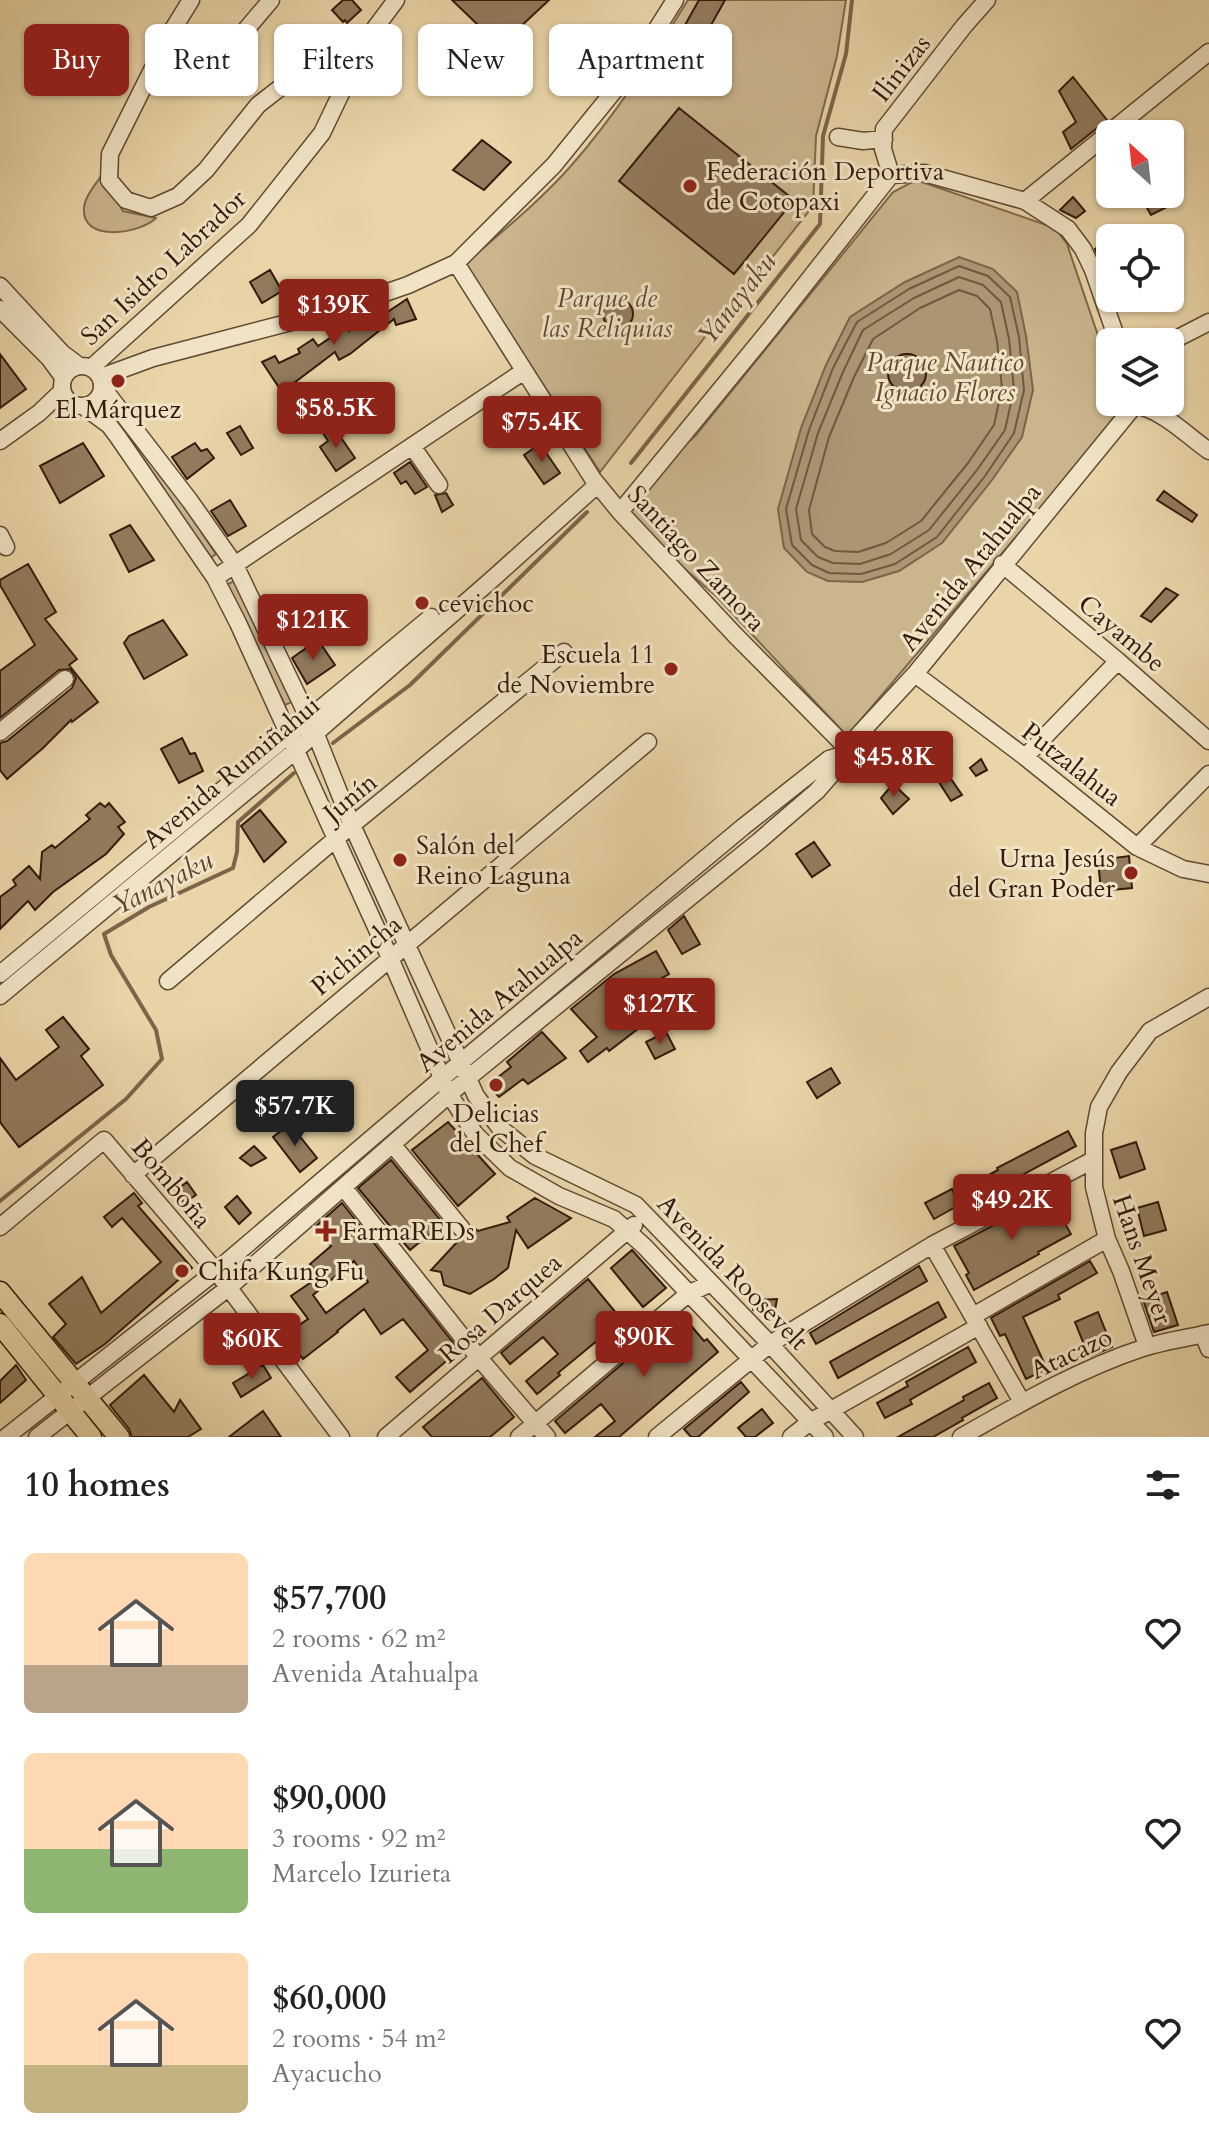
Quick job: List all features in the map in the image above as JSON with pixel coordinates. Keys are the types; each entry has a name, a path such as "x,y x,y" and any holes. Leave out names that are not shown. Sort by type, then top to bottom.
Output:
{"main road":[{"path":"0,1292 119,1437"},
{"path":"0,1324 91,1437"}],"street":[{"path":"191,0 170,34 110,154 109,180 126,200 151,208 178,196 206,170 258,105 274,93"},
{"path":"251,24 271,0"},
{"name":"San Isidro Labrador","path":"378,24 396,0"},
{"path":"69,394 67,372 93,374 333,311 408,285 456,263 554,165 631,70 675,0"},
{"name":"Ilinizas","path":"891,175 883,149 884,129 987,0"},
{"path":"1025,201 1209,52"},
{"name":"San Isidro Labrador","path":"93,374 249,225 322,133 340,96"},
{"path":"838,137 863,141 884,139"},
{"path":"618,510 770,329 891,175 924,173 1025,201 1068,229 1093,270 1113,328"},
{"name":"Santiago Zamora","path":"456,263 596,483 843,752"},
{"name":"Avenida Roosevelt","path":"0,286 62,353 93,374 235,565 311,726 352,825 476,1096 500,1128 535,1156 636,1205 855,1437"},
{"name":"Avenida Roosevelt","path":"0,309 49,358 69,394 109,425 215,578 270,691 449,1094 475,1134 510,1168 559,1196 614,1219 644,1246 825,1437"},
{"path":"1184,335 1209,322"},
{"path":"215,578 394,464 412,446 524,371"},
{"path":"0,441 69,394 96,401 93,374"},
{"name":"Avenida Atahualpa","path":"6,1437 64,1403 228,1288 449,1094 464,1070 743,827 829,759 843,752 915,674 1123,416"},
{"path":"1163,416 1209,451"},
{"path":"412,446 439,485"},
{"name":"Avenida Rumiñahui","path":"0,996 28,962 291,744 596,483"},
{"name":"Cayambe","path":"1002,564 1209,741"},
{"name":"Junín","path":"168,981 352,825 564,652"},
{"path":"1025,757 1118,661"},
{"name":"Putzalahua","path":"915,674 1137,847 1183,869 1209,874"},
{"path":"0,732 65,679"},
{"name":"Pichincha","path":"133,1175 648,742"},
{"path":"310,783 331,771"},
{"path":"1137,847 1209,774"},
{"name":"Avenida Rumiñahui","path":"0,974 28,962"},
{"name":"Hans Meyer","path":"1147,1346 1107,1239 1094,1187 1094,1133 1099,1107 1119,1072 1150,1031 1209,997"},
{"name":"Avenida Atahualpa","path":"81,1390 442,1078 464,1070"},
{"name":"Bomboña","path":"0,1227 104,1140 216,1271 341,1437"},
{"path":"393,1145 462,1229"},
{"path":"664,1435 770,1344 932,1245 1093,1160"},
{"path":"344,1188 479,1358 547,1437"},
{"name":"Rosa Darquea","path":"386,1437 646,1216"},
{"path":"791,1437 810,1422 1107,1239"},
{"path":"932,1245 1022,1402"},
{"path":"519,1437 688,1294 711,1283"},
{"name":"Atacazo","path":"961,1437 1022,1402 1110,1359 1147,1346 1207,1339"},
{"name":"Avenida Atahualpa","path":"37,1437 64,1403"}],"green space":[{"name":"Parque de las Reliquias","path":"688,0 846,0 837,56 816,136 813,206 739,299 736,297 600,472 465,264 570,167 625,96 732,96 732,24 673,24"},
{"path":"106,169 109,187 123,211 156,218 148,224 125,231 101,231 92,227 86,219 85,203"},
{"name":"Parque Nautico Ignacio Flores","path":"916,180 1055,228 1067,244 1096,330 1096,416 1119,416 847,736 717,597 616,509 696,435 893,192"},
{"path":"108,398 216,554 209,559 122,426 99,403"},
{"path":"236,580 294,701 285,705 224,586"}],"water":[{"name":"Parque Nautico Ignacio Flores","path":"959,257 993,269 1017,292 1033,390 1022,437 942,543 899,571 862,582 828,581 807,572 784,548 778,509 801,428 826,365 850,317 905,282"}],"building":[{"path":"343,0 352,0 361,10 347,23 332,10"},
{"path":"452,0 549,0 523,24 477,24"},
{"path":"699,0 725,0 712,24 686,24"},
{"path":"1073,77 1107,120 1096,120 1096,129 1071,149 1063,132 1076,122 1059,91"},
{"path":"679,108 794,200 734,274 619,181"},
{"path":"482,140 511,162 484,190 453,170"},
{"path":"1073,197 1085,211 1076,218 1060,210"},
{"path":"1147,208 1165,208 1151,215"},
{"path":"270,270 282,291 262,303 250,282"},
{"path":"407,299 416,319 396,325 394,319 350,354 339,360 335,352 282,392 262,362 275,356 279,363 300,353 298,349 313,339 318,346 346,327 349,331 377,313 380,317"},
{"path":"618,299 629,303 633,314 629,325 618,329 607,325 603,314 607,303"},
{"path":"0,354 26,389 0,408"},
{"path":"907,354 920,360 926,373 920,386 907,392 894,386 888,373 894,360"},
{"path":"240,426 253,448 241,455 227,433"},
{"path":"333,426 355,458 336,471 320,447 328,441 323,433"},
{"path":"83,443 104,476 60,503 40,466"},
{"path":"195,443 201,451 207,449 214,458 187,479 172,457"},
{"path":"540,444 560,473 544,484 524,455"},
{"path":"410,462 427,487 415,494 406,481 401,484 394,473"},
{"path":"1164,491 1197,515 1192,522 1157,500"},
{"path":"446,493 453,505 442,512 435,495"},
{"path":"230,500 246,526 228,536 211,511"},
{"path":"130,525 154,560 129,572 110,535"},
{"path":"28,564 56,612 45,619 77,659 69,665 98,702 71,720 7,779 0,770 0,743 7,741 72,688 76,678 70,669 59,670 0,718 0,671 35,645 0,580"},
{"path":"1166,588 1178,595 1151,622 1141,616"},
{"path":"163,620 187,655 144,679 124,643 129,636"},
{"path":"318,640 335,665 307,684 292,658"},
{"path":"182,738 190,754 195,753 203,771 179,783 161,749"},
{"path":"981,759 987,770 976,776 970,768"},
{"path":"940,763 962,795 951,801 931,770"},
{"path":"893,784 909,799 893,814 881,798"},
{"path":"100,803 105,807 109,803 125,822 118,827 124,834 106,854 53,892 35,910 28,901 0,929 0,897 16,885 13,880 29,866 40,879 42,852 52,845 55,848 90,819 86,815"},
{"path":"260,810 286,842 264,862 241,826"},
{"path":"814,842 830,865 812,877 796,854"},
{"path":"1129,856 1132,888 1101,891 1098,860"},
{"path":"684,916 700,944 682,954 668,930"},
{"path":"656,951 669,974 632,995 652,1018 609,1051 607,1048 588,1062 580,1051 597,1037 571,1009 614,974"},
{"path":"63,1017 89,1049 81,1056 103,1085 19,1147 0,1122 0,1058 16,1080 59,1047 46,1030"},
{"path":"542,1032 566,1058 528,1084 523,1079 499,1097 488,1085 511,1067 507,1062"},
{"path":"666,1032 675,1049 655,1059 646,1042"},
{"path":"831,1068 840,1083 817,1098 807,1082"},
{"path":"448,1122 495,1174 458,1206 412,1150"},
{"path":"290,1124 317,1158 300,1172 273,1137"},
{"path":"1068,1131 1076,1146 973,1204 970,1199 934,1219 925,1203 952,1189 954,1194"},
{"path":"1136,1142 1145,1169 1120,1178 1111,1150"},
{"path":"254,1146 266,1158 251,1166 240,1158"},
{"path":"391,1160 443,1223 410,1250 358,1188"},
{"path":"187,1182 196,1195 184,1203 175,1191"},
{"path":"134,1193 142,1203 138,1206 192,1268 105,1344 76,1364 53,1337 66,1324 49,1304 82,1277 101,1313 161,1262 122,1218 112,1227 104,1217"},
{"path":"237,1196 251,1213 239,1224 225,1207"},
{"path":"1049,1196 1071,1234 974,1290 966,1275 969,1273 954,1246"},
{"path":"535,1198 571,1218 528,1248 516,1230 508,1268 494,1279 470,1294 444,1285 441,1272 431,1270 459,1240 470,1237 473,1227 478,1231 510,1222 507,1217"},
{"path":"1158,1202 1166,1230 1144,1236 1137,1208"},
{"path":"342,1203 459,1350 410,1392 396,1377 428,1350 403,1319 381,1334 364,1309 303,1359 283,1336 308,1319 291,1296 320,1276 310,1264 331,1246 316,1226","holes":["354,1261 368,1282 326,1313 313,1295"]},
{"path":"632,1250 666,1288 643,1307 611,1268"},
{"path":"1090,1261 1097,1273 1058,1295 1060,1299 1023,1317 1047,1369 1026,1379 1005,1334 1000,1336 991,1318"},
{"path":"919,1266 927,1281 816,1344 810,1333"},
{"path":"588,1279 622,1320 537,1394 526,1381 558,1354 543,1337 510,1364 501,1353"},
{"path":"1167,1292 1178,1325 1154,1332 1143,1300"},
{"path":"777,1299 774,1315 753,1310 757,1300"},
{"path":"938,1302 946,1317 838,1378 830,1362"},
{"path":"1098,1312 1112,1347 1089,1357 1075,1322"},
{"path":"681,1314 718,1352 619,1437 595,1437 615,1421 601,1404 565,1433 555,1421"},
{"path":"228,1333 238,1346 215,1362 207,1348"},
{"path":"968,1347 976,1362 885,1418 877,1403 908,1386 906,1382"},
{"path":"16,1365 26,1380 0,1403 0,1381"},
{"path":"263,1365 271,1378 241,1397 233,1383"},
{"path":"144,1375 174,1412 180,1400 201,1429 188,1437 132,1437 110,1405"},
{"path":"482,1378 514,1417 490,1437 432,1437 423,1427"},
{"path":"741,1382 749,1392 698,1437 691,1437 684,1429"},
{"path":"989,1383 997,1398 963,1420 933,1437 898,1437 964,1400 963,1397"},
{"path":"762,1409 773,1423 755,1437 746,1437 738,1428"},
{"path":"263,1411 281,1437 229,1437"}],"waterway":[{"name":"Yanayaku","path":"631,463 820,224 823,136 846,54 852,0"},
{"name":"Yanayaku","path":"333,743 410,685 587,512"},
{"name":"Yanayaku","path":"0,1201 126,1099 162,1059 156,1030 111,955 104,934 149,907 233,868 238,822 294,773"}],"place":[{"name":"Federación Deportiva de Cotopaxi","path":"690,186"},
{"name":"El Márquez","path":"118,381"},
{"name":"cevichoc","path":"422,603"},
{"name":"Escuela 11 de Noviembre","path":"671,669"},
{"name":"Salón del Reino Laguna","path":"400,860"},
{"name":"Urna Jesús del Gran Poder","path":"1131,873"},
{"name":"Delicias del Chef","path":"496,1085"},
{"name":"FarmaREDs","path":"326,1231"},
{"name":"Chifa Kung Fu","path":"182,1271"}]}
